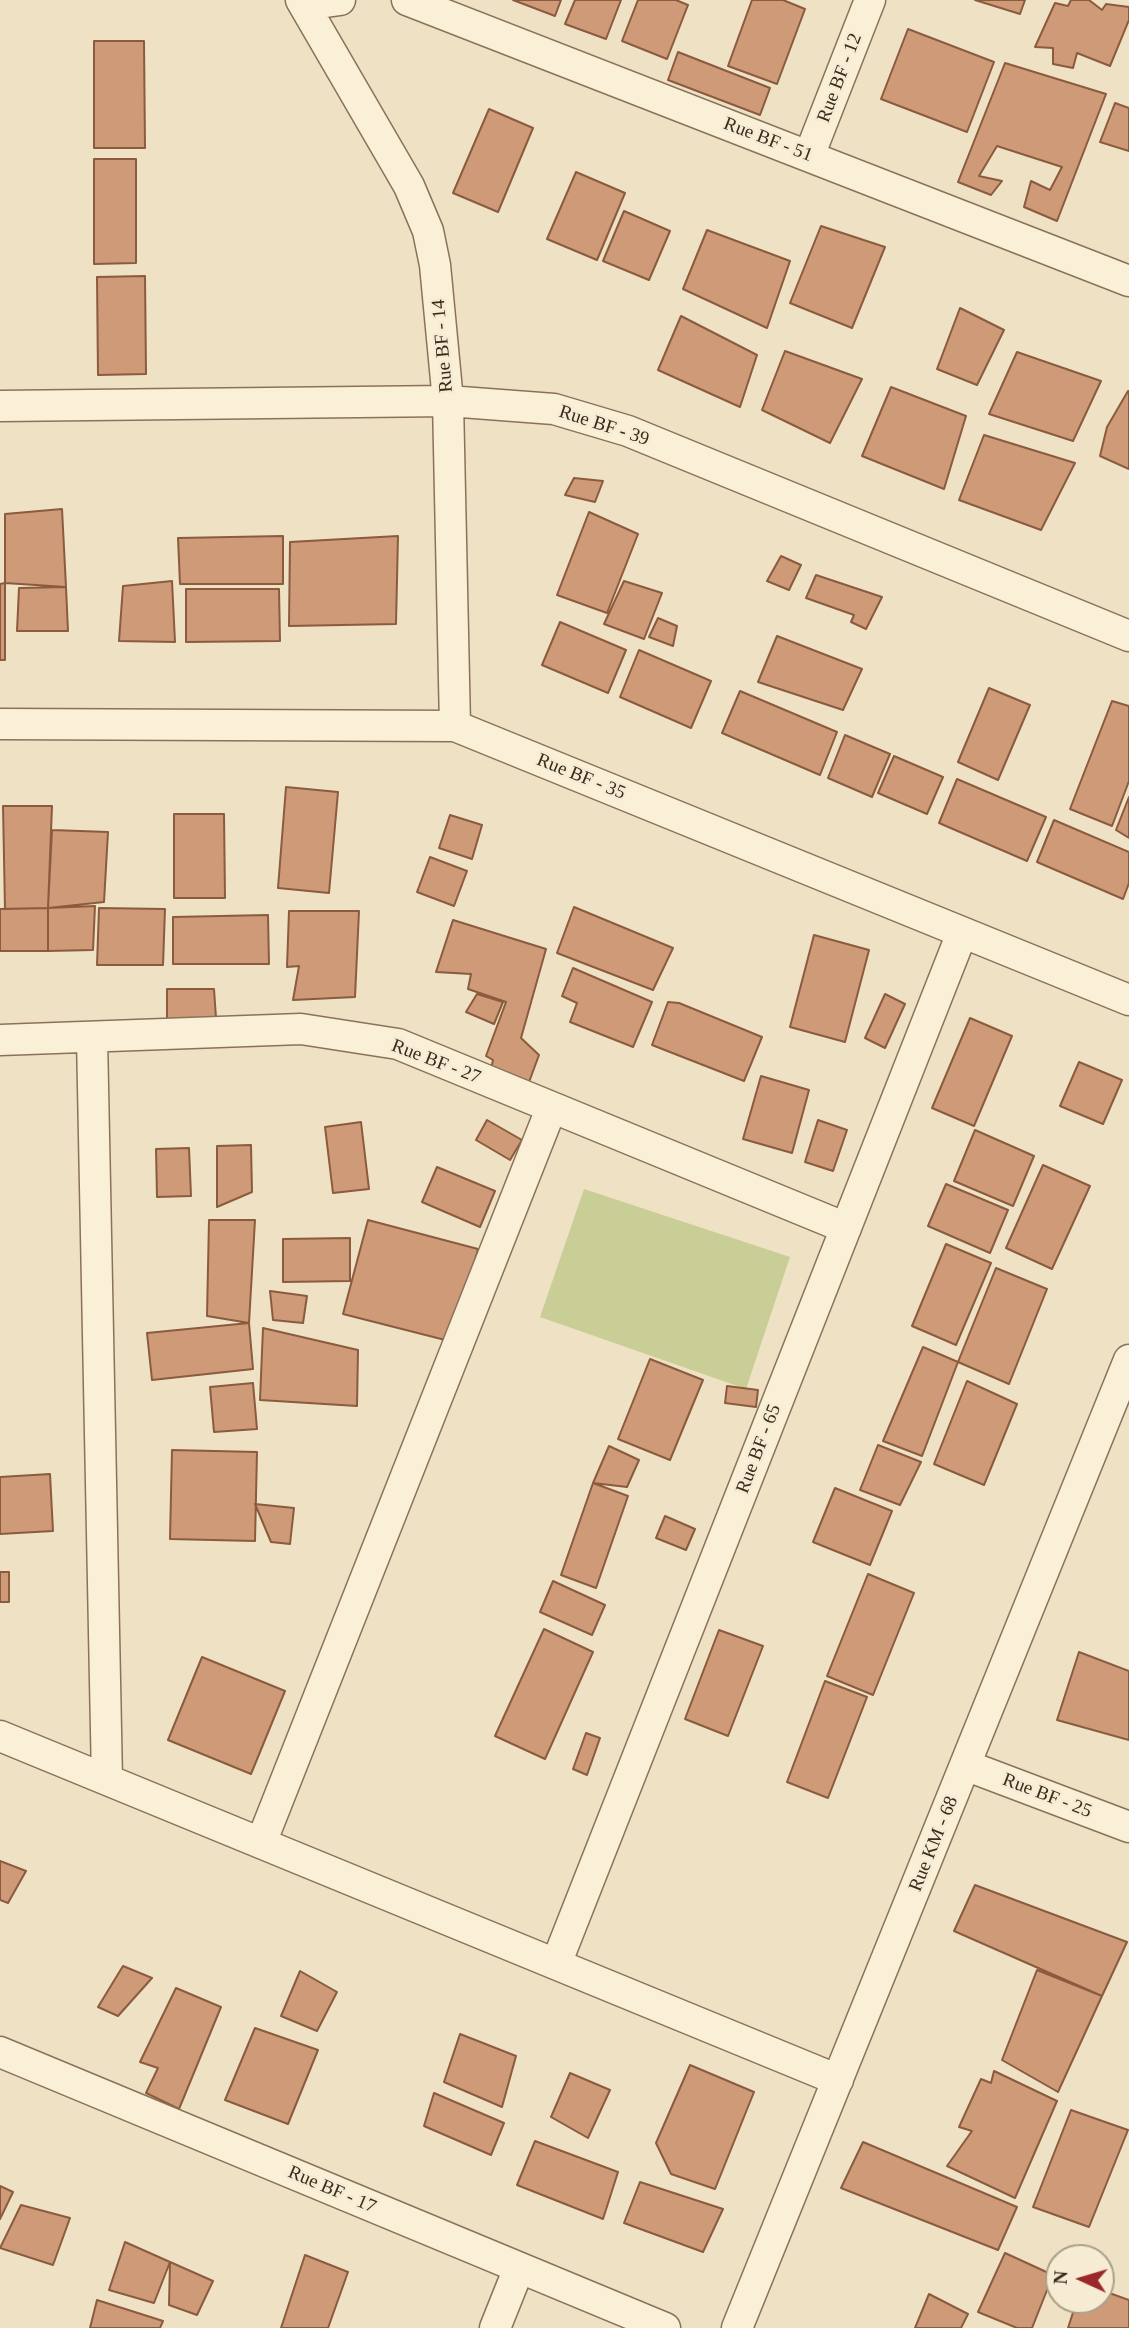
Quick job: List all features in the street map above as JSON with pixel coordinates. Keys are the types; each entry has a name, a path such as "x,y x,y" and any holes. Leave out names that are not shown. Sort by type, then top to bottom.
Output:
{"street":[{"path":"303,3 340,0"},
{"name":"Rue BF - 51","path":"407,0 1129,281"},
{"name":"Rue BF - 12","path":"809,156 870,0"},
{"name":"Rue BF - 14","path":"303,3 409,186 428,231 435,265 448,401 455,726"},
{"name":"Rue BF - 39","path":"0,406 448,401 554,409 628,431 1129,636"},
{"name":"Rue BF - 35","path":"0,724 455,726 1129,1000"},
{"name":"Rue BF - 65","path":"556,1964 962,933"},
{"name":"Rue BF - 27","path":"0,1040 300,1029 398,1044 551,1110 846,1228"},
{"path":"92,1037 107,1780"},
{"path":"261,1843 551,1110"},
{"name":"Rue KM - 68","path":"737,2328 1129,1360"},
{"path":"0,1736 838,2080"},
{"name":"Rue BF - 25","path":"965,1765 1129,1827"},
{"name":"Rue BF - 17","path":"0,2052 665,2328"},
{"path":"495,2328 519,2268"}],"green space":[{"path":"584,1189 790,1257 746,1389 540,1317"}],"building":[{"path":"513,0 561,0 555,16"},
{"path":"575,0 621,0 606,39 565,24"},
{"path":"638,0 676,0 688,5 667,59 622,41"},
{"path":"752,0 783,0 805,9 777,84 728,66"},
{"path":"975,0 1025,0 1020,14"},
{"path":"1071,0 1089,0 1102,10 1106,4 1129,7 1129,20 1110,66 1077,53 1073,68 1053,64 1053,48 1035,47 1055,3 1068,6"},
{"path":"908,29 994,62 967,132 881,99"},
{"path":"94,41 144,41 145,148 94,148"},
{"path":"678,52 770,88 760,115 668,80"},
{"path":"1005,63 1106,94 1057,221 1024,207 1031,181 1050,190 1062,167 997,146 979,176 1002,181 991,195 958,182"},
{"path":"1115,103 1129,108 1129,151 1100,142"},
{"path":"489,109 533,128 498,212 453,193"},
{"path":"94,159 136,159 136,263 94,264"},
{"path":"576,172 625,193 597,260 547,239"},
{"path":"624,211 670,231 649,280 603,261"},
{"path":"821,226 885,247 852,328 790,303"},
{"path":"707,230 790,261 767,328 683,289"},
{"path":"145,276 146,374 98,375 97,277"},
{"path":"960,308 1004,330 977,385 937,369"},
{"path":"681,316 757,355 740,407 658,370"},
{"path":"785,351 862,379 830,443 762,410"},
{"path":"1017,352 1101,381 1073,441 989,414"},
{"path":"891,387 966,416 944,489 862,456"},
{"path":"1128,391 1129,469 1100,456 1107,427"},
{"path":"984,435 1075,463 1041,530 959,500"},
{"path":"574,478 603,481 595,502 565,495"},
{"path":"62,509 66,587 5,583 5,514"},
{"path":"589,512 638,534 607,613 557,595"},
{"path":"283,536 283,584 180,584 178,538"},
{"path":"398,536 396,624 289,626 290,542"},
{"path":"781,556 801,565 789,590 767,581"},
{"path":"816,575 882,597 866,629 851,622 854,615 806,598"},
{"path":"172,581 175,642 119,641 123,586"},
{"path":"624,581 662,593 644,639 604,624"},
{"path":"5,583 5,660 0,660 0,584"},
{"path":"66,587 68,631 17,631 19,588"},
{"path":"186,589 279,589 280,641 186,642"},
{"path":"658,618 677,626 673,646 649,637"},
{"path":"560,622 626,650 608,693 542,665"},
{"path":"777,636 862,669 843,710 758,682"},
{"path":"639,650 711,681 691,728 620,697"},
{"path":"989,688 1030,705 998,780 958,762"},
{"path":"740,691 837,732 820,775 722,733"},
{"path":"1112,701 1129,706 1129,781 1112,826 1070,809"},
{"path":"845,735 890,754 872,797 828,778"},
{"path":"894,756 943,777 927,814 878,793"},
{"path":"957,779 1046,817 1027,861 939,823"},
{"path":"286,787 338,792 329,893 278,888"},
{"path":"1129,797 1129,838 1116,830"},
{"path":"3,806 52,806 48,908 5,909"},
{"path":"174,814 224,814 225,898 174,898"},
{"path":"450,815 482,825 472,859 439,848"},
{"path":"1054,820 1129,852 1129,883 1123,899 1037,862"},
{"path":"52,830 108,832 104,902 48,908"},
{"path":"430,857 467,871 454,906 417,892"},
{"path":"95,906 93,950 48,951 48,908"},
{"path":"574,907 673,948 653,990 557,953"},
{"path":"48,908 48,951 0,951 0,909"},
{"path":"99,908 165,909 163,965 97,965"},
{"path":"289,911 359,911 355,997 293,1000 299,966 287,967"},
{"path":"268,915 269,964 173,964 173,917"},
{"path":"453,920 546,949 521,1038 539,1055 525,1093 489,1078 493,1060 486,1056 506,1002 468,989 471,974 436,972"},
{"path":"814,935 869,950 845,1042 790,1027"},
{"path":"573,968 652,1002 633,1047 570,1022 577,1003 562,996"},
{"path":"167,989 214,989 216,1018 167,1020"},
{"path":"477,994 503,1002 494,1024 466,1012"},
{"path":"885,994 905,1004 885,1048 865,1038"},
{"path":"668,1002 679,1003 762,1037 744,1081 652,1045"},
{"path":"970,1018 1012,1036 974,1126 932,1108"},
{"path":"1079,1062 1122,1080 1103,1124 1060,1106"},
{"path":"761,1076 809,1090 792,1153 743,1139"},
{"path":"487,1120 522,1140 510,1160 476,1140"},
{"path":"818,1120 847,1130 833,1171 805,1162"},
{"path":"361,1122 369,1189 333,1193 325,1127"},
{"path":"975,1130 1034,1156 1013,1206 954,1181"},
{"path":"251,1145 252,1192 217,1207 217,1146"},
{"path":"189,1148 191,1196 157,1197 156,1149"},
{"path":"1043,1165 1090,1186 1052,1269 1006,1248"},
{"path":"437,1167 495,1191 480,1227 422,1202"},
{"path":"946,1184 1008,1210 990,1253 928,1226"},
{"path":"209,1220 255,1220 249,1323 207,1316"},
{"path":"368,1220 478,1249 453,1342 343,1314"},
{"path":"350,1238 350,1281 283,1282 283,1239"},
{"path":"946,1244 991,1263 956,1345 912,1326"},
{"path":"996,1268 1047,1289 1009,1384 958,1362"},
{"path":"270,1291 307,1296 303,1323 273,1320"},
{"path":"249,1323 253,1369 152,1380 147,1333"},
{"path":"263,1328 358,1350 357,1406 260,1400"},
{"path":"923,1347 958,1362 922,1456 883,1441"},
{"path":"650,1359 703,1380 670,1460 618,1439"},
{"path":"967,1381 1017,1404 984,1485 934,1464"},
{"path":"253,1383 257,1429 214,1432 210,1387"},
{"path":"727,1386 758,1390 756,1407 725,1403"},
{"path":"878,1445 921,1462 900,1505 860,1490"},
{"path":"609,1446 639,1460 627,1487 593,1483"},
{"path":"172,1450 257,1452 255,1541 170,1539"},
{"path":"50,1474 53,1531 0,1534 0,1477"},
{"path":"593,1483 628,1496 596,1588 561,1575"},
{"path":"835,1488 892,1511 870,1565 813,1542"},
{"path":"255,1504 294,1508 290,1544 271,1542"},
{"path":"665,1516 695,1529 686,1550 656,1538"},
{"path":"0,1572 9,1572 9,1602 0,1602"},
{"path":"868,1574 914,1593 873,1695 827,1676"},
{"path":"553,1581 605,1605 592,1635 540,1612"},
{"path":"544,1629 593,1652 545,1759 495,1736"},
{"path":"719,1630 763,1646 728,1736 685,1719"},
{"path":"1079,1652 1129,1671 1129,1740 1057,1720"},
{"path":"202,1657 285,1691 251,1774 168,1740"},
{"path":"825,1681 867,1697 828,1798 787,1782"},
{"path":"586,1733 600,1738 587,1775 573,1769"},
{"path":"0,1861 26,1871 8,1903 0,1900"},
{"path":"975,1885 1127,1942 1102,1996 954,1931"},
{"path":"123,1966 152,1978 118,2016 98,2007"},
{"path":"1037,1970 1102,1996 1058,2092 1002,2060"},
{"path":"300,1971 337,1992 317,2031 281,2016"},
{"path":"176,1988 221,2007 179,2109 146,2093 158,2068 140,2062"},
{"path":"255,2028 318,2050 288,2124 225,2100"},
{"path":"460,2034 516,2056 502,2107 444,2082"},
{"path":"690,2065 754,2092 715,2189 671,2174 656,2143"},
{"path":"994,2071 1057,2101 1015,2198 947,2166 972,2131 959,2127 981,2079 991,2083"},
{"path":"570,2073 610,2090 588,2138 551,2117"},
{"path":"434,2093 504,2123 491,2155 424,2126"},
{"path":"1071,2110 1128,2130 1089,2227 1033,2207"},
{"path":"535,2141 618,2172 603,2219 517,2185"},
{"path":"863,2142 1017,2207 998,2250 841,2188"},
{"path":"640,2182 723,2209 703,2252 624,2223"},
{"path":"0,2186 13,2192 0,2219"},
{"path":"21,2205 70,2218 53,2265 0,2248"},
{"path":"125,2242 170,2262 154,2303 109,2290"},
{"path":"1005,2253 1045,2271 1045,2295 1032,2328 1017,2328 978,2312"},
{"path":"305,2255 348,2272 328,2328 281,2328"},
{"path":"170,2262 213,2281 197,2315 169,2305"},
{"path":"929,2294 968,2314 961,2328 915,2328"},
{"path":"1115,2295 1129,2300 1129,2328 1068,2328 1072,2314 1115,2314"},
{"path":"97,2300 163,2321 160,2328 90,2328"}]}
